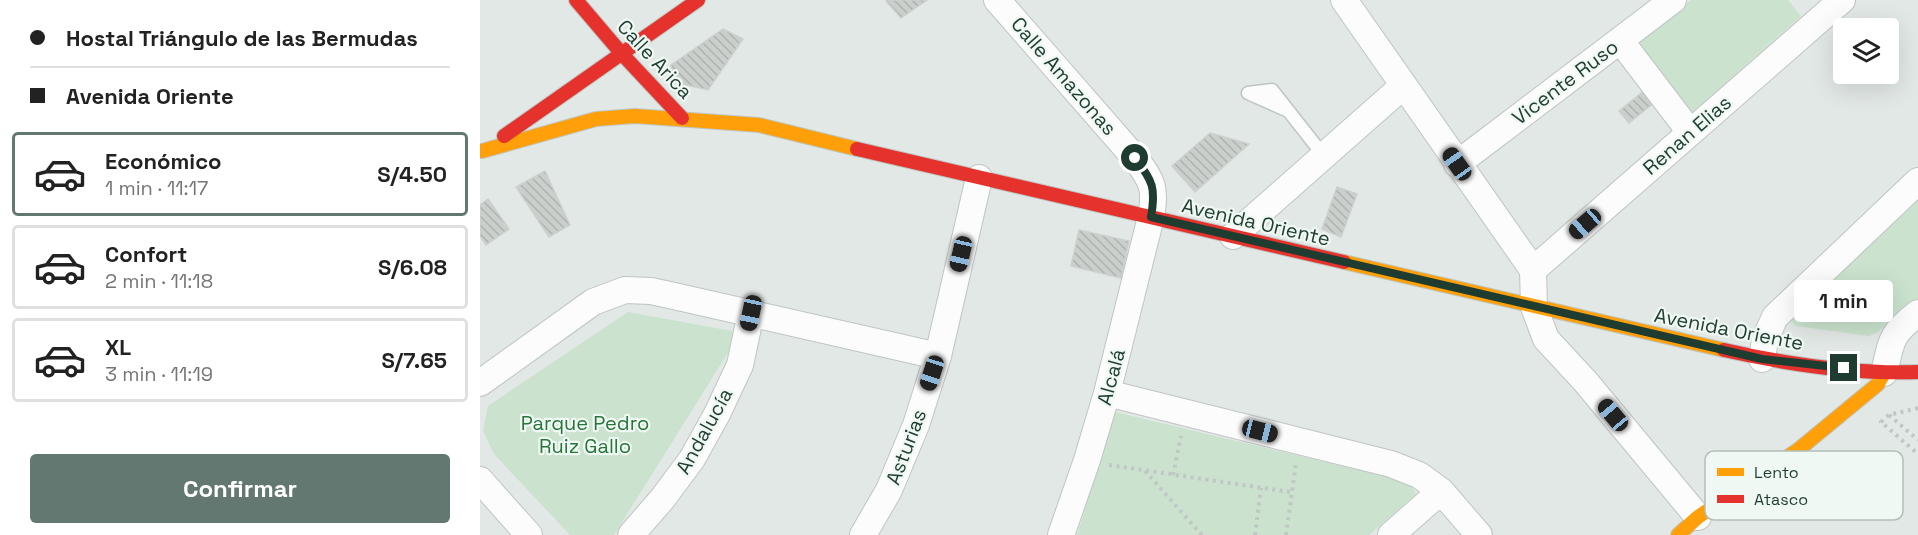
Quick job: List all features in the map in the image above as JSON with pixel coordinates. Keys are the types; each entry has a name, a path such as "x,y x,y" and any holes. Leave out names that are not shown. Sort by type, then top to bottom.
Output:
{"main road":[{"name":"Calle Arica","path":"576,0 622,54 682,118"},
{"path":"481,152 698,0"},
{"name":"Avenida Oriente","path":"481,152 596,118 636,116 759,125 1762,359 1884,373 1918,372"},
{"path":"1797,451 1878,384 1884,373"},
{"path":"1678,535 1705,512"}],"street":[{"name":"Calle Amazonas","path":"997,0 1151,179 1154,199 1151,217"},
{"path":"1344,0 1533,270 1534,307 1546,339 1585,381 1698,517"},
{"name":"Vicente Ruso","path":"1457,164 1672,0"},
{"name":"Renan Elias","path":"1533,270 1690,132 1830,4"},
{"path":"1620,40 1690,132"},
{"path":"1233,236 1403,86"},
{"name":"Asturias","path":"863,535 889,490 915,425 938,356 979,178"},
{"path":"1762,359 1765,339 1775,317 1918,181"},
{"name":"Alcalá","path":"1061,535 1088,460 1107,393 1151,217"},
{"path":"480,383 593,302 625,290 651,291 938,356"},
{"name":"Andalucía","path":"631,535 663,498 692,459 702,441 740,365 751,313"},
{"path":"1884,373 1891,342 1898,329 1918,313"},
{"path":"1107,393 1391,464 1419,475 1441,491 1479,535"},
{"path":"480,480 529,535"},
{"path":"1391,535 1441,491"}],"lane":[{"path":"1288,110 1324,156"}],"path":[{"path":"1866,394 1918,440"},
{"path":"1918,408 1889,415 1881,422 1918,454"},
{"path":"1173,475 1182,432"},
{"path":"1286,535 1296,459"},
{"path":"1102,464 1290,492"},
{"path":"1145,471 1202,535"},
{"path":"1255,535 1261,488"}],"green space":[{"path":"1691,0 1788,0 1801,16 1691,113 1637,41"},
{"path":"1918,187 1918,301 1878,332 1869,336 1796,326 1788,318"},
{"name":"Parque Pedro Ruiz Gallo","path":"628,312 732,331 731,348 614,535 570,535 494,454 483,431 488,406"},
{"path":"1115,412 1409,482 1416,494 1369,535 1077,535"}],"building":[{"path":"927,0 901,18 886,1"},
{"path":"723,29 743,39 708,90 673,82 671,65"},
{"path":"1645,90 1655,102 1629,123 1619,111"},
{"path":"1210,133 1249,144 1195,192 1172,166"},
{"path":"545,171 570,225 549,237 516,187"},
{"path":"1337,187 1357,194 1341,237 1322,229"},
{"path":"488,199 509,229 486,245 480,236 480,205"},
{"path":"1079,230 1129,241 1121,278 1071,266"}],"traffic: slow":[{"path":"482,151 596,119 635,116 759,125 857,149"},
{"path":"1344,262 1724,350"},
{"path":"1797,451 1878,384 1884,373"},
{"path":"1678,535 1705,512"}],"traffic: jam":[{"path":"576,0 622,54 682,118"},
{"path":"504,136 698,0"},
{"path":"857,149 1344,262"},
{"path":"1724,350 1821,367 1918,372"}],"route":[{"path":"1135,158 1151,179 1154,199 1151,217 1762,359 1844,368"}]}
